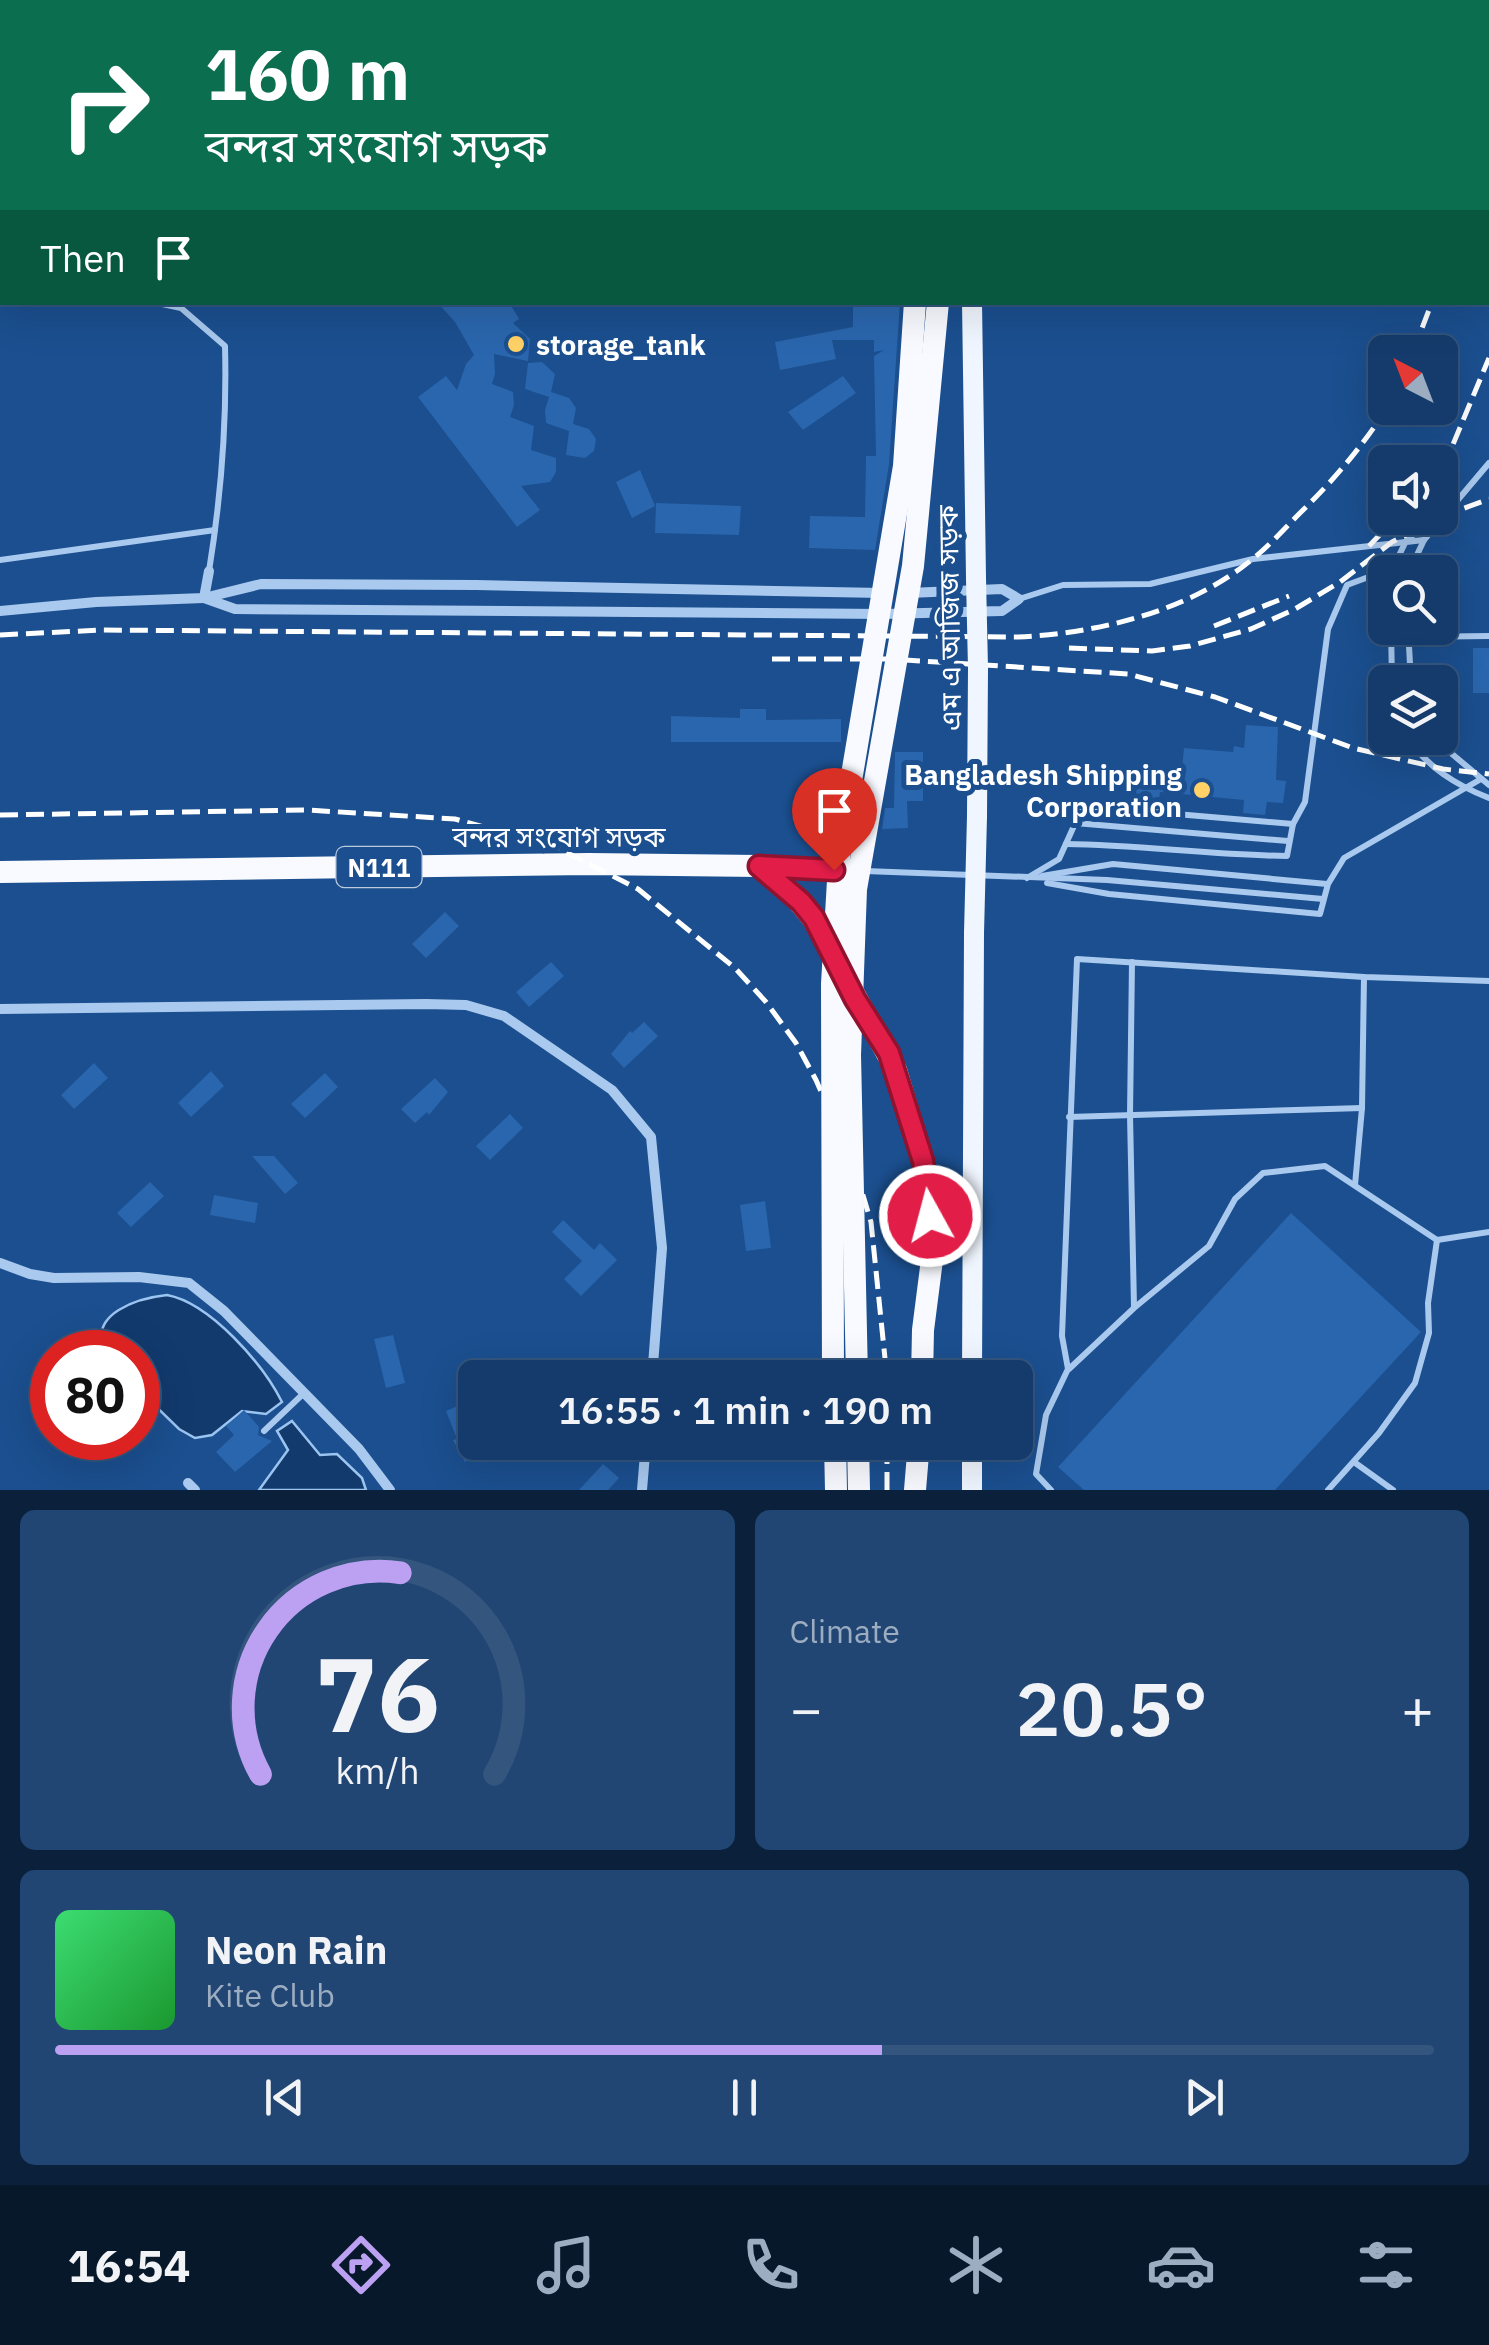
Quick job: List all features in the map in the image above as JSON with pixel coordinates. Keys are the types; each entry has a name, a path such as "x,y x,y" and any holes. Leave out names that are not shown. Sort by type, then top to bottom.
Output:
{"highway":[{"path":"833,1360 832,984 840,846 904,466 915,305"},
{"path":"857,1360 850,1056 856,888 913,566 938,305"},
{"name":"বন্দর সংযোগ সড়ক","path":"0,872 588,864 759,866"},
{"path":"759,866 814,918 896,1070 923,1161 934,1244 922,1360"},
{"path":"835,1460 836,1490"},
{"path":"858,1460 859,1490"},
{"path":"915,1490 918,1460"}],"main road":[{"name":"এম এ আজিজ সড়ক","path":"972,305 978,669 972,1360"},
{"path":"972,1460 972,1490"}],"street":[{"path":"204,598 209,570"},
{"path":"0,612 96,602 204,598 261,584 894,594 1002,590 1019,599 1002,611 884,614 235,609 204,598"},
{"path":"0,1009 426,1004 466,1005 504,1016 612,1090 651,1138 662,1248 653,1360"},
{"path":"0,1263 54,1278 139,1277 189,1283 214,1302 359,1449 390,1490"},
{"path":"642,1490 644,1460"}],"lane":[{"path":"167,305 181,308 224,346 226,391 216,530 209,570"},
{"path":"1417,555 1424,540 1489,463"},
{"path":"1458,496 1462,493"},
{"path":"0,560 216,530"},
{"path":"1399,555 1413,535"},
{"path":"1019,599 1063,585 1150,584 1254,559 1424,540"},
{"path":"1066,844 1210,855 1286,856 1293,824 1305,802 1328,628 1347,585 1368,577"},
{"path":"1458,634 1489,636"},
{"path":"1421,755 1464,788 1489,798"},
{"path":"1453,755 1489,785"},
{"path":"1026,879 1108,894 1320,914 1328,884 1344,858 1481,779"},
{"path":"1026,879 1059,859 1083,806 1293,824"},
{"path":"1076,823 1289,842"},
{"path":"1026,879 1113,864 1328,884"},
{"name":"বন্দর সংযোগ সড়ক","path":"759,866 1026,879"},
{"path":"1026,879 1107,880 1323,899"},
{"path":"1068,1370 1062,1336 1078,958 1489,981"},
{"path":"1132,962 1134,1308"},
{"path":"1355,1185 1362,1108 1364,977"},
{"path":"1069,1117 1362,1108"},
{"path":"1050,1490 1036,1474 1046,1416 1068,1370 1209,1246 1235,1199 1263,1173 1325,1166 1438,1240 1489,1232"},
{"path":"1328,1490 1415,1383 1430,1333 1428,1303 1438,1240"},
{"path":"265,1430 304,1394"},
{"path":"1354,1462 1392,1490"}],"water":[{"path":"167,1295 184,1300 217,1322 262,1370 282,1402 266,1414 242,1411 212,1435 195,1438 179,1429 160,1410 160,1330 102,1330 119,1310"},
{"path":"292,1421 320,1455 337,1454 362,1478 366,1490 259,1490 288,1450 277,1431"}],"building":[{"path":"440,305 511,305 519,319 513,323 530,339 528,361 494,354 492,384 513,392 510,417 534,426 531,450 556,458 556,472 550,482 521,486 540,510 517,527 418,397 446,376 457,390 466,364 474,355"},
{"path":"853,305 900,305 889,464 875,550 809,548 810,516 865,517 866,456 876,456 874,356 884,350 874,352 874,340 832,340 836,359 780,370 775,342 853,327"},
{"path":"542,362 555,374 551,392 569,398 576,408 573,424 589,429 596,439 594,451 585,458 566,455 569,431 546,423 549,397 525,389 528,363"},
{"path":"843,376 856,393 803,430 788,412"},
{"path":"640,470 655,506 632,518 616,482"},
{"path":"656,503 741,506 739,535 655,533"},
{"path":"1473,648 1489,648 1489,693 1473,693"},
{"path":"740,709 766,709 766,720 841,719 841,742 671,742 671,716 740,718"},
{"path":"1246,725 1278,727 1276,780 1286,781 1283,803 1267,802 1265,815 1243,813 1244,800 1160,792 1158,806 1136,804 1137,765 1182,769 1184,748 1233,752 1234,746 1244,748"},
{"path":"895,752 923,752 923,801 907,801 908,828 882,829 885,808 894,808"},
{"path":"838,769 829,819 829,820 808,799"},
{"path":"445,912 459,926 426,958 412,944"},
{"path":"551,962 564,976 529,1007 516,992"},
{"path":"644,1022 658,1036 624,1068 611,1054 630,1031"},
{"path":"94,1063 108,1078 74,1109 61,1095"},
{"path":"211,1071 224,1086 191,1117 178,1103"},
{"path":"325,1073 338,1087 305,1118 291,1104"},
{"path":"435,1078 448,1092 429,1115 427,1112 415,1123 401,1109"},
{"path":"510,1114 523,1128 490,1160 476,1146"},
{"path":"252,1156 274,1156 298,1183 285,1194"},
{"path":"150,1182 164,1196 131,1227 117,1213"},
{"path":"214,1195 258,1203 255,1223 210,1215"},
{"path":"765,1201 771,1248 746,1251 740,1205"},
{"path":"1291,1213 1421,1332 1275,1490 1084,1490 1058,1467"},
{"path":"563,1220 594,1250 600,1243 617,1260 581,1296 564,1279 582,1261 552,1232"},
{"path":"393,1335 405,1383 386,1388 374,1339"},
{"path":"458,1406 458,1449 453,1440 457,1439 446,1411"},
{"path":"244,1410 259,1427 258,1435 272,1441 235,1472 216,1452 234,1435 226,1426"},
{"path":"603,1464 619,1478 608,1490 579,1490"}],"railway":[{"path":"1419,335 1431,305"},
{"path":"1453,445 1489,358"},
{"path":"0,635 101,630 1049,635 1143,616 1230,576 1267,547 1324,489 1375,425"},
{"path":"1458,510 1489,499"},
{"path":"1369,546 1380,535"},
{"path":"1069,648 1152,651 1190,646 1251,629 1340,582 1406,535"},
{"path":"1214,626 1289,596"},
{"path":"772,659 890,659 1128,674 1215,697 1353,748 1443,769 1489,774"},
{"path":"0,815 307,810 455,819 556,847 638,889 735,968 796,1043 816,1080 856,1172 871,1222 885,1360"},
{"path":"887,1460 887,1490"}],"place":[{"name":"storage_tank","path":"516,344"},
{"name":"Bangladesh Shipping Corporation","path":"1202,790"}],"route":[{"path":"834,870 759,866 814,918 855,999 889,1053 923,1161 930,1216"}]}
